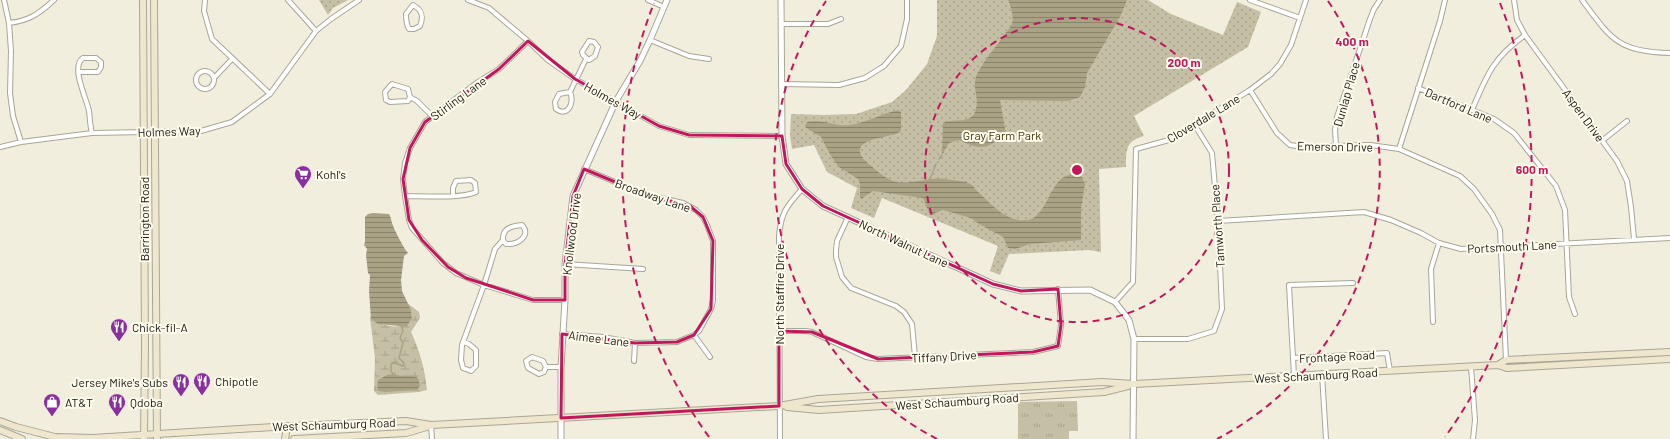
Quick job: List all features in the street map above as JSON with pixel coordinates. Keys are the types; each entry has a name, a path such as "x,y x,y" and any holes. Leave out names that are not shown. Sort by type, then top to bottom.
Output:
{"main road":[{"name":"Barrington Road","path":"143,0 144,437"},
{"name":"Barrington Road","path":"154,0 157,437"},
{"name":"West Schaumburg Road","path":"1498,365 1506,360 1670,352"},
{"name":"West Schaumburg Road","path":"0,421 16,427 55,437 157,437 287,426 406,421 431,425 779,406 818,399 1102,382 1134,384 1498,365 1507,368 1670,359"},
{"name":"West Schaumburg Road","path":"779,406 819,410 1104,392 1134,384"},
{"name":"West Schaumburg Road","path":"294,439 406,433 431,425"},
{"path":"286,439 287,426"},
{"path":"0,430 22,439"}],"street":[{"path":"4,0 10,23 10,93 13,116 21,142"},
{"path":"10,23 29,19 43,10 54,0"},
{"path":"205,0 204,11 212,39 270,94"},
{"path":"288,0 316,31"},
{"name":"Holmes Way","path":"0,147 21,142 92,133 200,131 232,122 270,94 316,31 359,0"},
{"name":"Holmes Way","path":"468,0 488,8 528,41 548,60 575,79 658,126 689,135 782,136"},
{"path":"648,0 664,7"},
{"name":"Knollwood Drive","path":"561,439 561,366 565,300 565,264 573,196 616,101 640,62 667,0"},
{"name":"North Walnut Lane","path":"781,0 782,136 786,164 802,189 823,206 993,284 1021,291 1058,289 1090,290 1115,302 1129,320 1134,339 1134,439"},
{"path":"781,84 840,85 865,78 872,74 884,66 901,46 907,19 907,0"},
{"path":"1250,0 1300,18"},
{"name":"Cloverdale Lane","path":"1115,302 1133,282 1136,149 1169,140 1250,90 1271,74 1280,64 1291,45 1306,0"},
{"name":"Dunlap Place","path":"1336,145 1335,130 1337,117 1370,19 1380,0"},
{"path":"1399,149 1440,21 1445,0"},
{"name":"Aspen Drive","path":"1514,0 1515,14 1525,35 1617,161 1627,181 1634,239"},
{"path":"1582,0 1602,28 1618,42 1628,47 1645,52 1670,53"},
{"path":"413,2 422,16 420,26 414,29 409,29 406,25 406,14 413,2"},
{"path":"781,24 828,24 841,19"},
{"path":"1472,110 1484,82 1495,62 1512,45 1525,35"},
{"path":"650,40 689,56 709,58"},
{"name":"Stirling Lane","path":"528,41 499,69 478,82 425,122 410,148 405,163 403,179 408,220 412,228 422,240 448,267 456,273 484,285 533,300 565,300"},
{"path":"589,41 594,42 597,45 597,51 592,59 586,59 582,55 583,48 589,41"},
{"path":"79,72 98,72 101,67 101,62 96,58 82,59 80,63 79,72 80,85 89,112 92,133"},
{"path":"214,78 210,73 206,73 197,77 196,84 202,88 211,86 214,83 214,78 232,59"},
{"path":"570,92 586,59"},
{"path":"410,97 408,101 390,102 386,100 385,92 392,84 408,89 410,97 417,101 432,116"},
{"name":"Dartford Lane","path":"1418,88 1494,118 1514,133 1556,186 1565,210 1569,297 1575,314"},
{"name":"Emerson Drive","path":"1250,90 1277,133 1290,145 1304,147 1370,145 1399,149 1460,176 1474,189 1492,214 1500,230 1506,360"},
{"path":"570,92 573,97 571,106 562,112 556,109 555,102 560,94 570,92"},
{"path":"1603,140 1626,121"},
{"name":"Tamworth Place","path":"1134,339 1188,339 1214,331 1222,309 1218,221 1212,153 1194,124"},
{"name":"Broadway Lane","path":"584,169 644,194 683,203 696,210 708,225 713,241 714,293 708,316 699,331 694,335"},
{"path":"405,196 453,195 470,194 476,192 475,183 471,180 456,181 453,188 453,195"},
{"name":"North Staffire Drive","path":"780,439 778,236 780,221 786,208 802,189"},
{"name":"Portsmouth Lane","path":"1218,221 1364,212 1392,220 1439,243 1461,249 1567,242 1670,238"},
{"path":"848,217 837,241 836,250 836,257 842,277 852,288 896,306 904,312 912,324 915,357"},
{"path":"522,225 526,233 517,243 506,244 503,240 502,234 504,230 522,225"},
{"path":"463,342 469,344 476,350 476,366 471,371 463,368 461,360 463,342 484,285 495,249 503,240"},
{"path":"1433,322 1431,269 1439,243"},
{"path":"565,264 643,269"},
{"path":"1294,376 1289,285 1353,283"},
{"name":"Tiffany Drive","path":"779,331 812,332 873,359 1033,352 1058,346 1061,325 1058,289"},
{"name":"Aimee Lane","path":"562,334 603,336 635,343"},
{"path":"634,361 635,343 677,342 694,335 710,357"},
{"name":"Frontage Road","path":"1293,358 1386,353 1390,371"},
{"path":"532,357 540,359 546,367 544,372 539,374 528,368 526,361 532,357"},
{"path":"546,367 561,366"},
{"path":"1471,367 1475,420 1473,439"},
{"path":"1322,374 1326,439"},
{"path":"431,425 432,439"}],"highlighted area":[{"path":"528,41 575,79 659,126 689,135 782,136 786,164 802,189 823,206 993,284 1021,291 1058,289 1061,325 1058,346 1033,352 878,359 812,332 779,331 779,406 561,418 562,334 635,343 677,342 694,335 711,309 713,241 703,217 690,206 644,194 584,169 573,196 565,264 565,300 533,300 466,278 448,267 422,240 409,220 403,179 410,148 425,122 499,69"}],"green space":[{"path":"319,0 348,0 333,8 328,15"},
{"name":"Gray Farm Park","path":"937,0 1148,0 1171,14 1223,35 1237,2 1261,12 1248,47 1134,116 1144,136 1130,143 1126,155 1126,167 1099,169 1101,252 1089,250 1009,254 1000,275 990,271 998,246 882,198 874,218 851,208 857,188 827,172 814,145 792,149 790,136 791,114 856,114 892,102 906,90 927,64 937,36"},
{"path":"407,303 419,312 420,318 411,332 422,361 427,390 378,395 374,391 375,358 370,318 371,316 371,319 381,324 393,326 403,325 412,318 411,310"},
{"path":"1077,401 1078,431 1069,431 1069,439 1018,439 1018,402"}],"shaded area":[{"path":"1008,0 1127,0 1121,15 1087,73 1085,87 1080,97 1068,101 1000,100 1006,134 984,147 973,146 959,140 949,143 942,155 943,123 968,119 974,114 977,105 975,82 978,72 1010,28 1013,21"},
{"path":"898,110 901,112 901,131 892,135 871,140 861,146 860,153 862,157 881,174 890,180 897,182 937,179 963,181 972,185 1000,212 1013,219 1020,220 1028,220 1036,216 1042,210 1057,183 1063,177 1071,175 1082,177 1085,184 1081,209 1081,240 1030,244 1015,249 1008,248 1003,237 971,218 943,210 930,215 923,198 873,191 861,199 860,184 858,179 839,167 831,156 821,137 805,127 807,122 812,121 850,125"},
{"path":"368,214 389,214 393,226 408,253 404,256 401,280 402,291 411,310 412,318 407,326 403,326 402,328 400,326 378,324 371,319 369,291 370,275 368,273 366,255 367,249 364,245 365,217"},
{"path":"393,374 418,378 420,386 417,390 379,391 377,387 378,380 387,375"}],"waterway":[{"path":"939,159 942,155"},
{"path":"930,179 936,164"},
{"path":"393,374 391,371 391,364 395,363 403,366 404,363 399,358 403,343 400,338 403,331 402,328"}],"place":[{"name":"Kohl's","path":"303,189"},
{"name":"Chick-fil-A","path":"119,342"},
{"name":"Chipotle","path":"202,396"},
{"name":"Jersey Mike's Subs","path":"181,397"},
{"name":"AT&T","path":"52,417"},
{"name":"Qdoba","path":"117,417"}]}
